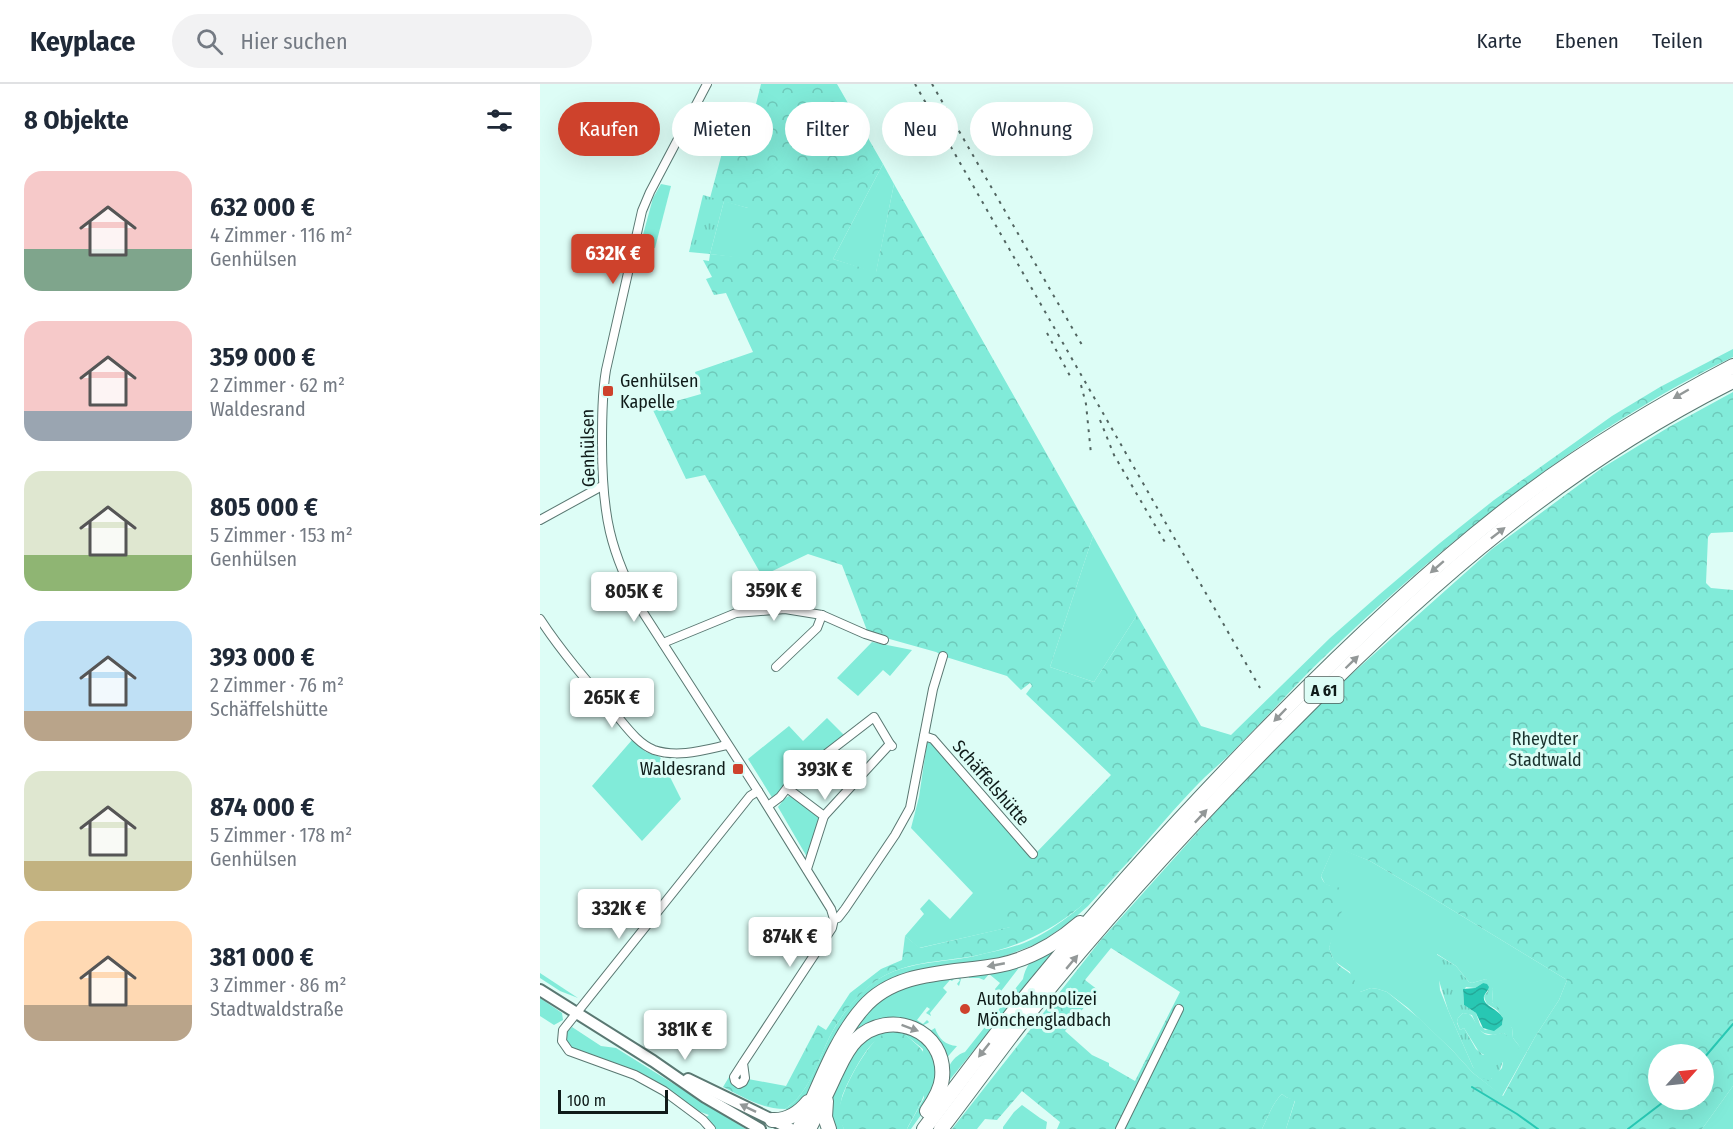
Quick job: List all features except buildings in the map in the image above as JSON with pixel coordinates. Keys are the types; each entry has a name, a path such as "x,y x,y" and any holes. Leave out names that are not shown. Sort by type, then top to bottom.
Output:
{"highway":[{"name":"A 61","path":"924,1129 1041,977 1185,812 1292,702 1381,617 1510,506 1628,425 1733,366"},
{"name":"A 61","path":"941,1129 1020,1024 1150,872 1279,734 1381,634 1474,552 1565,482 1656,423 1733,381"},
{"path":"799,1129 841,1039 863,1008 879,993 917,977 1001,964 1039,951 1072,930 1129,876"},
{"path":"809,1129 847,1051 857,1039 877,1026 900,1024 926,1035 937,1051 942,1065 941,1084 936,1098 916,1129"},
{"path":"829,1129 825,1117 826,1101 841,1063"},
{"path":"772,1120 786,1119 800,1111 810,1100 822,1079"}],"main road":[{"path":"540,990 653,1061 705,1097 760,1129"},
{"path":"653,1061 791,1129"}],"street":[{"name":"Genhülsen","path":"707,84 642,211 606,370 603,391 602,486 609,530 621,570 640,607 768,806 831,909 834,919"},
{"path":"540,520 602,486"},
{"path":"663,644 736,613 785,609 822,615 884,640"},
{"path":"776,667 817,628 822,615"},
{"path":"540,619 583,677 643,744 659,751 679,753 697,752 727,745"},
{"name":"Schäffelshütte","path":"834,919 838,918 845,909 910,808 933,689 943,656"},
{"path":"768,806 780,797 804,771 874,717 891,745 824,816 807,869"},
{"name":"Schäffelshütte","path":"924,736 933,739 1033,854"},
{"path":"787,788 824,816"},
{"path":"711,1129 674,1097 655,1085 617,1067 567,1049 562,1041 563,1030 750,796 758,791"},
{"path":"743,1063 832,928 834,919"},
{"path":"1120,1129 1179,1009"}],"green space":[{"path":"761,84 837,84 847,102 785,102 785,156 870,156 870,141 883,164 833,259 876,272 894,184 1093,536 1050,667 1094,682 1137,615 1201,726 1231,735 1330,638 1440,543 1494,500 1612,416 1660,387 1733,349 1733,357 1648,403 1561,459 1490,512 1422,568 1302,679 1189,793 1129,861 1097,893 1043,932 1017,944 974,956 909,966 884,976 873,983 844,1014 830,1036 807,1085 794,1102 785,1109 761,1105 723,1087 729,1077 736,1084 748,1079 786,1086 818,1025 826,1030 850,993 881,969 902,960 905,936 920,948 1010,927 1007,916 1007,883 1111,775 1026,694 1032,686 1030,683 1021,690 1007,676 936,652 868,633 842,565 808,554 762,576 705,475 686,479 652,408 701,394 695,372 753,352 726,293 714,295 706,279 712,277 703,260 709,261 710,254 748,258 748,208 710,198 721,156 773,156 773,102 756,102"},
{"path":"883,164 894,184 876,273 833,259"},
{"path":"661,184 671,186 655,248 644,247 641,242 653,198"},
{"path":"703,195 724,201 710,254 689,252"},
{"path":"724,201 748,208 748,259 710,254"},
{"name":"Rheydter Stadtwald","path":"1733,392 1733,532 1711,533 1708,537 1706,583 1711,588 1733,590 1733,1086 1702,1129 1286,1129 1295,1101 1282,1094 1273,1105 1262,1129 1057,1129 1060,1122 1022,1091 997,1120 985,1119 977,1129 952,1129 1100,941 1291,728 1492,549 1602,468 1669,427","holes":["1334,847 1370,861 1567,980 1559,1000 1535,1037 1503,1096 1473,1073 1420,1019 1387,992 1371,988 1354,992 1355,980 1332,957 1329,948 1345,902 1345,895 1341,888 1326,884 1321,876","1111,948 1180,992 1135,1081 1109,1066 1109,1063 1092,1055 1065,1031 1098,990 1085,980"]},
{"path":"1093,536 1137,615 1094,682 1050,667"},
{"path":"872,642 912,650 890,676 883,670 858,696 837,678"},
{"path":"827,718 845,736 773,799 748,759 789,726 803,741"},
{"path":"632,740 646,752 660,757 681,799 642,841 592,786"},
{"path":"934,742 1034,856 1011,927 919,948 905,936 924,914 920,909 929,899 950,919 973,893 911,828 919,797 927,743"},
{"path":"789,796 794,797 819,818 807,857 778,807"},
{"path":"1334,846 1370,861 1567,980 1559,1000 1502,1096 1473,1073 1408,1008 1387,992 1371,988 1354,992 1350,972 1334,961 1329,948 1335,926 1330,886 1325,884 1321,876","holes":["1437,954 1456,966 1469,982 1486,979 1493,989 1492,1002 1512,1028 1513,1038 1520,1047 1504,1033 1485,1034 1469,1014 1463,1013 1458,1018 1460,1030 1464,1028 1479,1052 1486,1056 1496,1055 1503,1062 1502,1068 1491,1079 1473,1067 1448,1010 1440,990"]},
{"path":"1119,872 1069,923 1039,943 997,959 886,982 805,1101 792,1112 785,1109 807,1086 839,1020 863,991 877,980 900,969 1006,949 1038,937 1063,921"},
{"path":"1066,936 944,1087 947,1071 952,1062 965,1052 1023,979 1029,964 1045,949"},
{"path":"1436,954 1456,966 1469,982 1486,979 1491,982 1492,1002 1506,1015 1512,1028 1513,1038 1520,1047 1518,1049 1504,1033 1493,1035 1478,1029 1472,1015 1463,1013 1457,1023 1460,1030 1464,1028 1476,1049 1483,1055 1496,1055 1504,1047 1511,1053 1490,1082 1473,1067 1448,1010 1437,974","holes":["1483,983 1488,991 1484,996 1486,1001 1503,1018 1502,1025 1485,1030 1480,1025 1476,1013 1464,1005 1463,991 1466,987 1475,988"]},
{"path":"1021,961 1018,969 998,995 995,989 1000,983 989,974 984,980 969,978 967,973"},
{"path":"540,973 578,998 560,991 540,978"},
{"path":"959,976 961,979 959,986 957,984 960,980 956,977 943,988 947,992 930,1013 931,1016 926,1013 930,1009 927,1007 917,1020 923,1024 927,1020 928,1023 919,1027 905,1022 850,1044 851,1029 858,1018 899,985"},
{"path":"540,998 562,1013 563,1020 554,1025 540,1016"},
{"path":"572,1027 601,1046 616,1048 746,1129 715,1129 705,1118 709,1115 695,1110 623,1067 572,1049 565,1042 565,1034"},
{"path":"894,1028 918,1037 934,1056 936,1083 928,1105 911,1129 907,1129 924,1098 923,1049 902,1032 876,1041 867,1050 851,1076 842,1097 840,1113 844,1129 831,1129 829,1101 856,1049 872,1034"},
{"path":"935,1028 943,1041 957,1046 944,1061 927,1033"},
{"path":"893,1031 903,1033 916,1044 924,1053 928,1064 927,1086 918,1108 907,1129 844,1129 839,1111 848,1084 871,1046 880,1037"},
{"path":"1733,1086 1733,1129 1702,1129"},
{"path":"1282,1094 1295,1100 1286,1129 1262,1129 1273,1105"},
{"path":"1022,1105 1047,1122 1046,1129 1003,1129 1014,1112"}],"water":[{"path":"1483,983 1489,987 1484,996 1485,1002 1503,1018 1502,1025 1494,1031 1483,1028 1476,1013 1464,1005 1463,989 1475,988"}],"waterway":[{"path":"1714,1046 1733,1024"},
{"path":"1472,1087 1538,1129"},
{"path":"1628,1129 1653,1110"}],"railway":[{"path":"915,84 1260,688"},
{"path":"932,84 1082,345"},
{"path":"1047,333 1070,376"},
{"path":"1081,385 1086,404 1091,454"},
{"path":"1100,420 1114,455 1166,544"}],"place":[{"name":"Genhülsen Kapelle","path":"608,391"},
{"name":"Waldesrand","path":"738,769"},
{"name":"Autobahnpolizei Mönchengladbach","path":"965,1009"}]}
